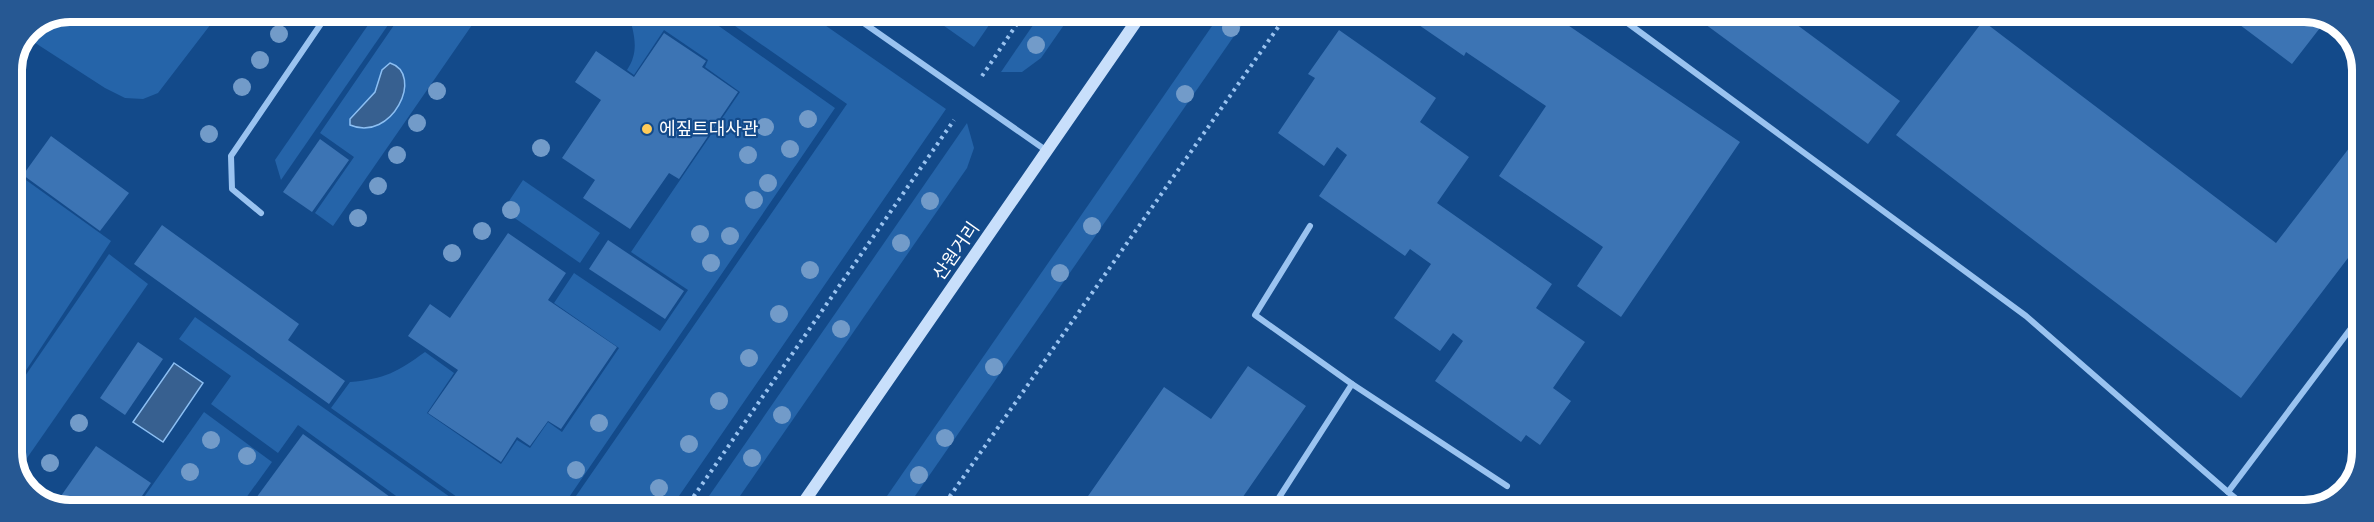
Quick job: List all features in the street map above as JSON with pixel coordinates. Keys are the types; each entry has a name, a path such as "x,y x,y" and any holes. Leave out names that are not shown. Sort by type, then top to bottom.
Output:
{"main road":[{"name":"산원거리","path":"805,500 1135,22"}],"street":[{"path":"261,213 232,189 231,156 322,22"},
{"path":"862,22 1047,151"},
{"path":"1626,22 2026,316 2238,500"},
{"path":"1310,225 1255,315 1352,384 1507,486"},
{"path":"2228,492 2352,327"},
{"path":"1277,500 1352,384"}],"path":[{"path":"692,500 970,98 1017,22"},
{"path":"947,500 1282,22"}],"shaded area":[{"path":"70,22 212,22 158,93 143,99 125,98 105,88 33,41 36,36 52,26"},
{"path":"370,22 390,22 281,180 275,160"},
{"path":"396,22 474,22 333,226 315,213 354,157 320,133"},
{"path":"631,22 713,22 835,108 567,500 461,500 331,408 350,382 373,379 390,373 425,352 454,373 427,413 501,464 517,440 530,448 548,422 562,432 619,348 554,303 574,273 660,331 688,290 631,252 740,92 705,67 708,60 664,30 634,75 627,70 635,49"},
{"path":"729,22 820,22 946,109 676,500 573,500 847,104"},
{"path":"939,22 991,22 974,47"},
{"path":"1035,22 1066,22 1041,58 1022,72 1001,72"},
{"path":"1215,22 1244,22 912,500 884,500"},
{"path":"390,63 400,70 404,80 404,92 399,105 379,124 365,128 350,125 350,119 375,92 382,70"},
{"path":"967,123 974,148 967,168 737,500 706,500"},
{"path":"22,177 111,241 25,372 23,370"},
{"path":"523,180 600,233 580,263 503,210"},
{"path":"109,254 148,284 24,463 23,379"},
{"path":"195,317 454,500 402,500 298,425 278,453 211,404 231,376 179,339"},
{"path":"174,363 203,383 163,442 133,422"},
{"path":"204,412 272,462 245,500 142,500"}],"building":[{"path":"1563,22 1740,142 1621,317 1577,286 1603,247 1499,176 1546,106 1466,52 1464,56 1416,23"},
{"path":"1702,22 1793,22 1900,101 1868,144"},
{"path":"1984,22 2276,243 2351,145 2351,253 2241,398 1896,135"},
{"path":"2236,22 2304,22 2322,26 2292,64"},
{"path":"1339,30 1436,98 1420,122 1469,157 1437,203 1552,284 1536,308 1585,342 1553,388 1571,401 1540,445 1526,435 1521,442 1435,381 1463,341 1453,333 1440,351 1394,318 1431,264 1410,249 1405,256 1319,196 1347,155 1337,147 1324,166 1278,133 1315,78 1308,74"},
{"name":"에짚트대사관","path":"664,33 706,61 702,67 738,92 679,179 669,173 630,229 583,198 595,180 562,158 601,100 575,82 596,51 634,77"},
{"path":"51,136 129,193 100,231 23,175"},
{"path":"320,139 349,160 312,212 283,192"},
{"path":"162,225 299,324 288,340 345,381 329,404 134,264"},
{"path":"508,233 566,273 548,300 617,347 561,429 548,421 530,446 517,437 501,462 428,413 458,370 408,336 430,304 450,318"},
{"path":"608,240 684,291 665,319 589,269"},
{"path":"138,342 163,359 125,415 100,398"},
{"path":"1248,366 1306,406 1241,500 1184,500 1180,497 1178,500 1085,500 1164,387 1211,419"},
{"path":"303,434 394,500 255,500"},
{"path":"96,446 151,483 139,500 59,498"}],"place":[{"name":"에짚트대사관","path":"647,129"}]}
